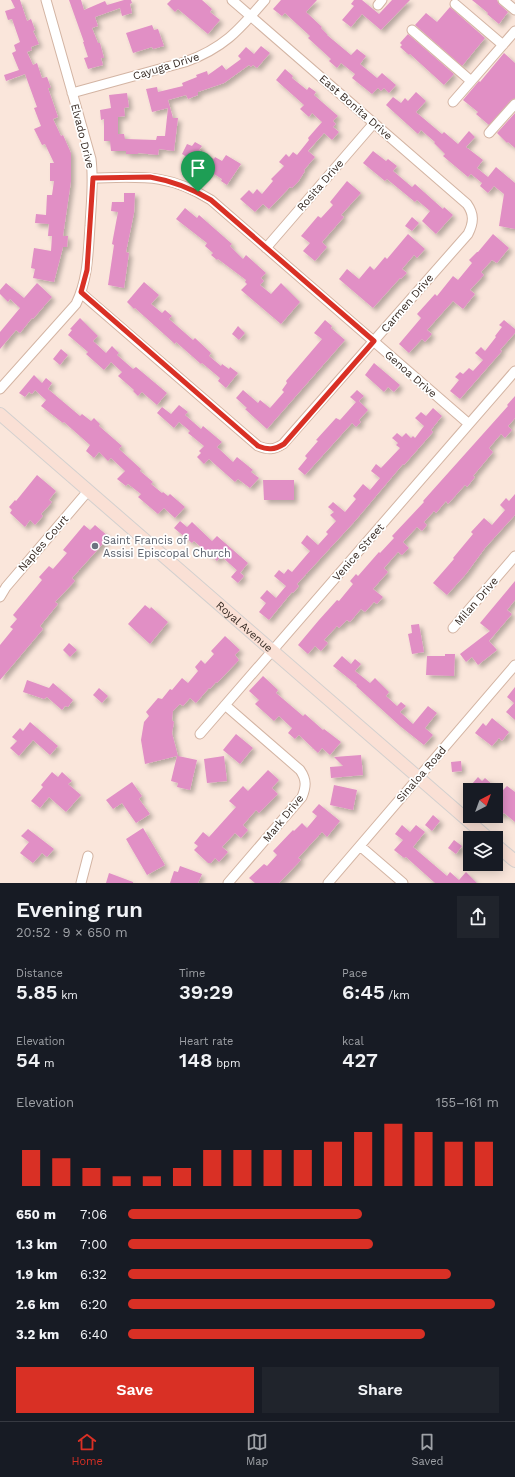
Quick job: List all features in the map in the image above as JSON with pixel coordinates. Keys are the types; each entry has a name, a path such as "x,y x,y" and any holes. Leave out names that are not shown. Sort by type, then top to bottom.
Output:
{"main road":[{"name":"Royal Avenue","path":"0,414 480,831"},
{"path":"503,850 515,861"}],"street":[{"name":"Elvado Drive","path":"0,390 76,304 87,270 93,178 91,159 46,0"},
{"name":"East Bonita Drive","path":"232,0 467,204 472,211 473,219"},
{"name":"Cayuga Drive","path":"72,93 185,62 201,56 228,40 265,0"},
{"path":"504,0 515,10"},
{"path":"455,4 505,42 515,46"},
{"path":"412,30 471,81"},
{"path":"453,102 515,31"},
{"path":"489,133 515,104"},
{"name":"Rosita Drive","path":"266,248 374,123"},
{"name":"Genoa Drive","path":"93,178 150,177 168,180 184,185 211,200 469,424"},
{"name":"Carmen Drive","path":"81,292 258,446 276,449 284,444 468,234 472,226 473,219"},
{"name":"Venice Street","path":"200,734 515,370"},
{"name":"Naples Court","path":"0,597 6,586 88,491"},
{"name":"Milan Drive","path":"453,628 515,556"},
{"name":"Sinaloa Road","path":"328,883 515,665"},
{"name":"Mark Drive","path":"225,705 300,770 306,782 306,789 302,797 228,883"},
{"path":"360,846 403,883"},
{"path":"81,883 88,856"}],"building":[{"path":"11,0 20,0 27,21 31,19 35,30 33,31 39,44 31,47 32,50 27,52 33,65 37,63 42,78 47,77 51,88 48,88 58,117 53,119 61,136 63,135 71,153 71,181 63,236 68,236 67,247 63,247 54,282 33,278 35,269 31,268 34,248 51,251 52,236 48,236 49,224 35,223 36,214 46,215 47,195 52,195 54,181 50,181 50,163 54,163 45,144 42,145 34,129 41,126 34,108 37,107 25,74 6,81 4,75 19,70 12,53 16,51 14,45 20,42 12,19 8,20 5,11 15,8"},
{"path":"69,0 81,0 84,10 105,1 107,5 124,0 131,0 132,3 130,4 132,13 122,16 120,8 95,17 98,26 92,28 98,43 100,43 104,58 101,58 103,65 88,69 84,58 88,57 84,42"},
{"path":"171,0 202,0 212,9 210,12 220,20 208,34 178,9 175,12 167,4"},
{"path":"281,0 317,0 306,12 322,27 321,28 327,35 351,55 357,49 366,56 360,64 377,78 382,73 396,85 389,93 384,88 381,91 378,88 372,94 352,78 355,74 341,63 337,68 329,61 331,59 308,38 310,36 285,13 282,16 273,9"},
{"path":"354,0 362,0 379,14 392,0 410,0 381,30 362,14 351,27 342,20 354,6 351,4"},
{"path":"472,0 497,0 499,4 508,12 499,24"},
{"path":"450,7 485,38 462,66 415,25 426,13 437,22"},
{"path":"152,25 154,30 158,29 164,46 153,49 152,47 133,53 126,33"},
{"path":"408,34 454,74 444,85 410,54 409,55 400,47 402,45 400,43"},
{"path":"261,46 270,53 257,68 253,65 251,67 249,65 224,83 198,92 198,95 188,99 186,95 168,100 173,118 178,118 174,151 159,149 158,155 138,153 126,154 126,151 111,151 110,141 104,141 104,119 101,120 100,110 111,108 109,95 127,93 129,107 124,108 125,116 118,117 118,134 124,134 125,139 156,140 157,136 165,136 168,108 152,112 146,89 157,87 158,92 183,86 182,83 197,77 196,75 207,71 208,75 222,65 226,70 241,59 238,56 246,47 254,54"},
{"path":"504,53 515,63 515,98 511,100 489,125 476,114 478,112 463,100"},
{"path":"285,69 293,76 292,78 307,90 309,87 316,92 314,95 338,116 333,121 336,124 333,127 339,132 332,140 324,133 308,151 315,157 304,170 305,171 298,182 292,188 290,187 269,209 263,204 255,212 240,199 249,190 253,194 257,189 262,194 273,181 271,179 284,166 279,162 286,154 289,157 293,152 297,155 309,140 308,138 322,122 312,113 309,117 300,109 304,105 276,80"},
{"path":"416,92 426,101 416,112 417,113 442,134 444,132 458,144 469,131 475,137 466,147 483,160 477,168 488,177 496,167 515,183 515,229 499,226 504,194 494,186 488,193 480,186 482,183 471,174 468,177 443,156 445,154 434,143 435,142 421,130 418,134 386,105 393,97 401,103 405,98 408,101"},
{"path":"515,113 515,148 508,142 507,143 497,133"},
{"path":"195,142 202,146 199,150 214,159 215,157 222,161 226,155 241,164 227,185 221,181 222,179 182,154 187,144 192,146"},
{"path":"373,151 386,161 388,159 397,166 393,171 412,187 415,184 443,209 444,207 453,215 436,234 422,221 430,211 417,200 415,202 387,179 385,181 363,163"},
{"path":"347,181 361,193 341,215 344,217 322,242 327,247 315,261 303,251 310,243 301,236 318,216 321,218 333,205 330,202"},
{"path":"124,193 135,193 134,213 126,252 129,253 124,288 108,285 114,245 112,244 118,212 111,211 112,202 124,202"},
{"path":"185,208 197,218 199,215 232,244 230,246 243,259 246,255 266,273 261,278 264,281 260,285 271,294 281,283 300,302 281,324 241,290 247,284 245,282 246,280 211,255 213,253 205,246 207,243 176,219"},
{"path":"412,217 419,223 412,231 405,226"},
{"path":"408,234 425,249 417,258 414,255 402,269 407,273 401,279 400,278 373,308 339,279 347,269 359,279 370,266 374,270 385,257 387,259"},
{"path":"493,234 509,248 497,263 492,260 481,272 484,275 470,290 475,294 463,309 453,301 427,330 432,334 425,342 422,339 409,353 399,344 421,318 417,314 435,294 437,296 453,276 458,280 472,263 469,260"},
{"path":"144,282 159,295 151,304 162,313 165,310 172,316 169,319 193,340 195,338 211,353 209,356 221,366 222,364 229,369 230,367 238,373 226,388 218,381 220,378 176,342 175,344 127,302"},
{"path":"6,283 24,298 37,283 52,297 20,333 16,330 0,349 0,332 20,308 10,299 8,302 0,294 0,290"},
{"path":"80,318 98,336 93,341 106,353 112,346 119,353 117,355 133,369 136,367 167,393 157,405 142,392 138,396 133,391 134,390 118,376 122,372 111,362 104,370 86,354 88,352 68,335 72,330 70,329"},
{"path":"325,320 332,326 331,328 345,340 267,429 245,409 247,408 236,398 243,390 258,403 260,400 270,408 284,392 282,390 287,383 286,381 322,339 314,333"},
{"path":"504,320 515,329 515,333 500,350 502,351 460,399 450,391 459,380 455,377 460,372 463,374 469,368 473,371 483,360 475,353 481,347 485,351 496,337 495,336 502,327 499,325"},
{"path":"238,326 245,333 239,340 232,334"},
{"path":"61,349 68,355 60,365 53,359"},
{"path":"374,363 400,385 394,392 388,387 384,392 365,375"},
{"path":"34,375 42,383 46,378 52,383 48,389 80,416 82,414 91,421 94,418 100,424 99,426 122,446 119,449 153,482 151,484 162,493 163,492 168,496 170,494 185,507 175,518 164,508 158,514 138,497 141,494 128,484 126,486 117,479 125,471 111,458 108,461 99,452 94,458 86,451 90,445 64,422 63,423 41,406 46,400 35,390 32,394 29,392 25,397 19,393"},
{"path":"357,390 364,396 359,401 368,410 359,420 361,422 356,427 352,423 305,475 298,469 307,458 305,456 318,441 316,440 336,418 340,420 356,402 350,397"},
{"path":"515,396 515,418 508,426 512,430 505,438 501,434 489,448 493,452 473,476 475,477 467,487 465,485 448,504 446,501 436,513 434,511 424,522 427,525 422,531 417,527 403,542 409,548 402,555 398,552 384,568 388,572 373,589 383,597 377,604 374,602 365,612 361,609 350,622 347,620 339,628 337,626 324,640 328,643 321,651 315,646 308,654 298,645 353,584 350,581 356,574 358,576 379,552 380,553 394,538 392,536 424,502 423,501 508,406 507,405"},
{"path":"179,405 188,412 185,415 201,429 203,426 222,442 217,447 233,462 237,457 253,470 251,472 259,478 250,488 238,479 235,482 209,459 204,464 197,457 201,453 199,451 204,446 188,433 190,431 179,422 174,428 157,413 162,407 171,414"},
{"path":"433,408 442,416 431,430 433,432 404,465 403,464 355,521 297,584 299,586 293,593 292,592 269,620 259,612 266,603 260,598 267,590 276,598 286,586 274,576 279,570 284,574 288,569 292,572 310,551 301,543 307,535 318,545 328,534 326,532 336,521 330,515 334,512 328,507 333,502 345,512 356,499 353,496 363,484 370,490 380,478 371,471 376,464 381,468 400,448 396,445 398,443 392,438 397,433 402,437 406,433 411,438 413,436 415,438 424,426 415,418 421,412 426,416"},
{"path":"37,475 56,491 49,500 52,502 41,514 43,516 35,525 30,520 25,527 10,513 12,510 9,507 15,500 16,501"},
{"path":"263,480 294,480 294,500 264,500"},
{"path":"515,494 515,515 485,548 466,574 447,595 433,583 473,534 471,532 484,518 492,525 505,510 500,505 506,498 509,501"},
{"path":"180,521 187,527 192,522 212,541 217,536 248,563 240,573 221,556 217,561 194,541 192,543 174,528"},
{"path":"84,525 90,530 95,525 109,537 72,578 75,581 55,602 58,604 40,626 43,629 0,680 0,645 13,629 10,627 17,619 13,615 42,580 39,577 49,566 53,569 67,553 63,550"},
{"path":"237,570 244,576 238,583 231,577"},
{"path":"515,581 515,600 507,610 512,614 489,641 497,650 478,665 472,657 466,662 460,654 490,631 480,623"},
{"path":"145,605 150,609 151,607 168,622 150,644 128,624"},
{"path":"419,624 424,652 412,654 408,634 412,633 411,625"},
{"path":"225,636 240,650 235,655 239,660 217,683 216,682 210,689 209,688 196,703 190,698 183,706 180,704 173,711 172,720 174,722 172,733 178,756 197,760 190,790 177,787 178,783 171,781 177,756 145,764 141,740 144,722 149,716 146,712 158,698 162,699 182,678 188,683 198,671 195,667 201,660 205,664 214,654 211,651"},
{"path":"69,643 77,650 70,657 63,650"},
{"path":"445,654 455,654 454,676 426,675 427,656 445,656"},
{"path":"342,656 351,664 355,659 361,664 355,671 370,683 375,678 389,692 386,696 397,706 401,702 406,706 400,712 413,724 428,706 437,713 425,728 433,735 424,745 400,726 356,686 357,685 333,666"},
{"path":"263,676 278,690 276,693 303,716 305,714 323,730 324,729 341,742 330,755 322,748 318,753 299,735 295,739 288,733 292,728 279,716 274,721 255,704 259,700 249,691"},
{"path":"27,680 49,688 53,683 73,700 68,707 65,706 62,710 47,697 44,699 23,692"},
{"path":"515,687 515,720 506,712 514,703 507,697"},
{"path":"99,688 108,696 102,703 93,695"},
{"path":"492,718 509,732 502,741 499,738 492,746 475,733 483,723 486,726"},
{"path":"30,722 58,746 50,755 33,740 19,756 10,748 17,741 12,737 20,728 23,731"},
{"path":"236,734 253,748 240,764 223,750"},
{"path":"361,755 363,775 331,778 330,767 343,766 334,757"},
{"path":"224,756 227,781 207,783 204,759"},
{"path":"461,761 462,771 452,772 451,762"},
{"path":"268,770 279,780 272,788 278,794 259,813 256,810 243,825 248,830 241,838 235,833 222,847 228,852 219,862 215,858 211,863 208,863 194,850 198,846 194,843 203,832 209,837 236,807 229,801 243,786 248,791"},
{"path":"52,772 58,777 62,772 72,781 68,784 81,795 66,812 49,797 40,808 31,801 43,787 41,785"},
{"path":"478,777 482,781 485,778 491,783 473,783"},
{"path":"132,782 142,796 139,799 150,814 136,823 122,803 113,809 106,800"},
{"path":"334,785 357,790 353,810 330,805"},
{"path":"507,786 515,792 515,822 504,813 503,814 503,790"},
{"path":"319,804 340,821 327,837 322,832 298,858 301,860 279,883 255,883 249,878 264,864 267,866 277,855 273,851 293,830 294,831 302,823 307,828 317,816 312,812"},
{"path":"433,815 440,821 432,831 425,825"},
{"path":"402,825 410,832 416,825 425,832 413,847 447,876 450,872 459,880 466,872 477,883 435,883 406,857 404,858 394,850 403,840 395,834"},
{"path":"143,828 165,865 147,875 126,839"},
{"path":"28,829 54,849 47,857 42,853 33,863 20,853 29,842 21,836"},
{"path":"454,840 462,846 456,854 448,848"},
{"path":"180,866 202,874 198,883 170,883 174,871 178,872"},
{"path":"109,873 133,882 133,883 106,883"}],"place":[{"name":"Saint Francis of Assisi Episcopal Church","path":"95,546"}],"route":[{"path":"150,177 168,180 184,185 198,192 211,200 374,341 284,444 276,449 266,449 258,446 81,292 85,282 87,270 93,178 150,177"}]}
